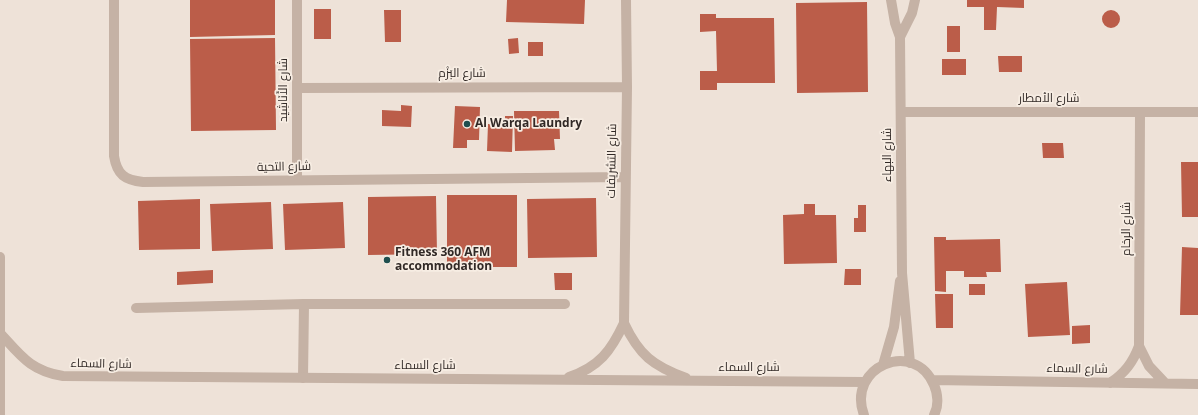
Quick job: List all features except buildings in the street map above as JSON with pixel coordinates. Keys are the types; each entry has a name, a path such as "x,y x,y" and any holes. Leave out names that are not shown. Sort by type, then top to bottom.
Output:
{"street":[{"name":"شارع التحية","path":"114,0 115,165 119,172 126,178 143,182 625,177"},
{"name":"شارع الأَنَاشِيد","path":"297,0 298,180"},
{"name":"شارع التشريفات","path":"561,380 594,366 607,354 624,323 627,87 626,0"},
{"name":"شارع البهاء","path":"891,0 894,23 900,37 902,273 910,363"},
{"name":"شارع البهاء","path":"900,37 907,26 915,0"},
{"name":"شارع البَزْم","path":"298,88 627,87"},
{"name":"شارع الأمطار","path":"901,112 1198,112"},
{"name":"شارع الرخام","path":"1110,383 1128,368 1135,357 1139,346 1140,112"},
{"path":"0,256 0,415"},
{"name":"شارع البهاء","path":"883,365 894,327 896,301 902,273"},
{"path":"303,378 304,304"},
{"path":"136,308 304,304 565,304"},
{"name":"شارع التشريفات","path":"624,323 638,348 648,359 661,368 691,380"},
{"name":"شارع السماء","path":"0,333 21,357 35,367 50,374 63,376 865,382"},
{"name":"شارع الرخام","path":"1139,346 1149,366 1165,384"},
{"path":"864,415 861,407 861,394 865,382 872,372 883,365 899,361 910,363 922,369 932,380 936,390 937,401 934,415"},
{"name":"شارع السماء","path":"932,380 1198,384"}],"place":[{"name":"Al Warqa Laundry","path":"467,124"},
{"name":"Fitness 360 AFM accommodation","path":"387,260"}]}
